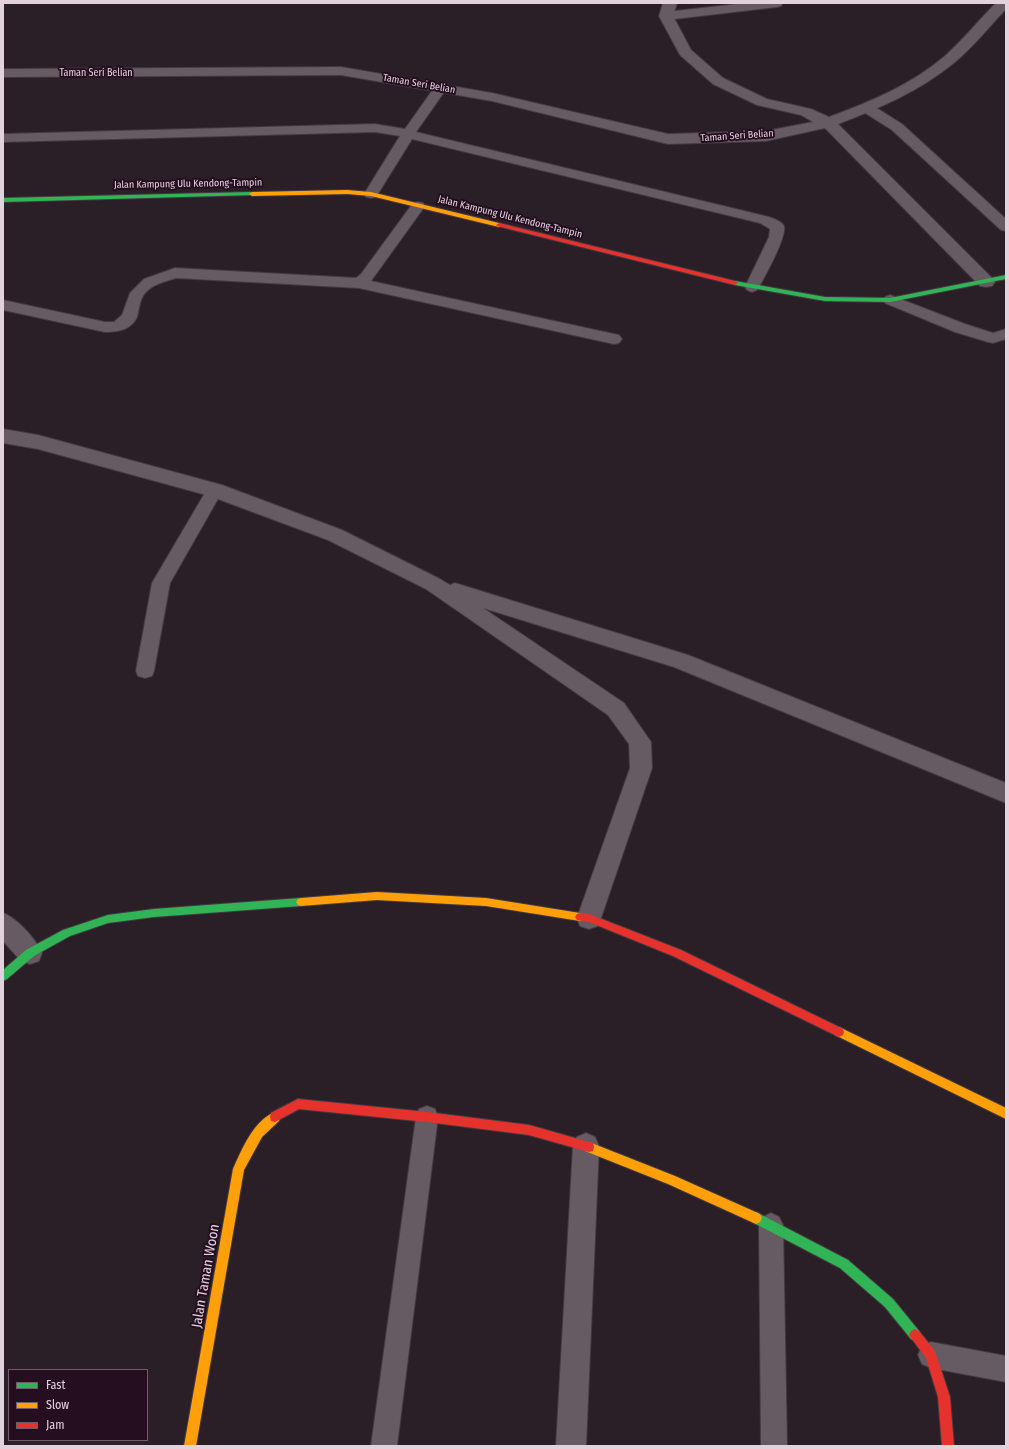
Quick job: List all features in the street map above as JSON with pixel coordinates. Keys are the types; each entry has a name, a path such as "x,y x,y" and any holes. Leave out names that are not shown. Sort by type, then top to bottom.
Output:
{"street":[{"name":"Taman Seri Belian","path":"3,73 341,71 492,97 668,139 766,136 828,123 867,108 908,89 950,58 1004,3"},
{"path":"668,10 685,52 718,81 762,102 806,112 828,123 986,282"},
{"name":"Jalan Kampung Ulu Kendong-Tampin","path":"3,200 347,192 371,194 752,288 825,299 890,300 1006,277"},
{"path":"3,436 38,442 215,490 335,535 433,584 616,709 640,742 641,768 589,918"},
{"path":"433,584 680,660 1006,793"},
{"path":"3,976 30,953 67,933 108,919 154,913 377,896 486,902 589,918 691,960 1006,1114"},
{"path":"3,924 30,953"},
{"name":"Jalan Taman Woon","path":"190,1446 239,1170 250,1144 270,1120 298,1104 426,1117"},
{"path":"426,1117 529,1130 586,1146 671,1180 771,1225 844,1264 889,1303 931,1355 944,1397 948,1446"},
{"path":"571,1446 586,1146"}],"lane":[{"path":"668,10 776,3"},
{"path":"371,194 408,134 441,88"},
{"path":"867,108 897,127 1006,227"},
{"path":"3,138 375,128 408,134 765,220 777,227 776,237 752,288"},
{"path":"359,283 366,276 418,206"},
{"path":"3,305 105,327 118,328 129,317 135,296 149,282 175,273 359,283 614,339"},
{"path":"890,300 960,328 993,338 1006,334"},
{"path":"145,671 161,583 215,490"},
{"path":"384,1446 426,1117"},
{"path":"771,1225 774,1446"},
{"path":"931,1355 1006,1369"}],"traffic: fast":[{"path":"3,200 252,194"},
{"path":"735,283 825,299 890,300 1006,277"},
{"path":"3,976 30,953 67,933 108,919 154,913 301,902"},
{"path":"756,1218 844,1264 889,1303 915,1335"}],"traffic: slow":[{"path":"252,194 347,192 371,194 499,225"},
{"path":"301,902 377,896 486,902 580,917"},
{"path":"839,1032 1006,1114"},
{"path":"190,1446 239,1169 258,1133 275,1117"},
{"path":"589,1147 671,1180 756,1218"}],"traffic: jam":[{"path":"499,225 735,283"},
{"path":"580,917 589,918 677,953 839,1032"},
{"path":"275,1117 298,1104 427,1117 529,1130 589,1147"},
{"path":"915,1335 931,1355 944,1397 948,1446"}]}
